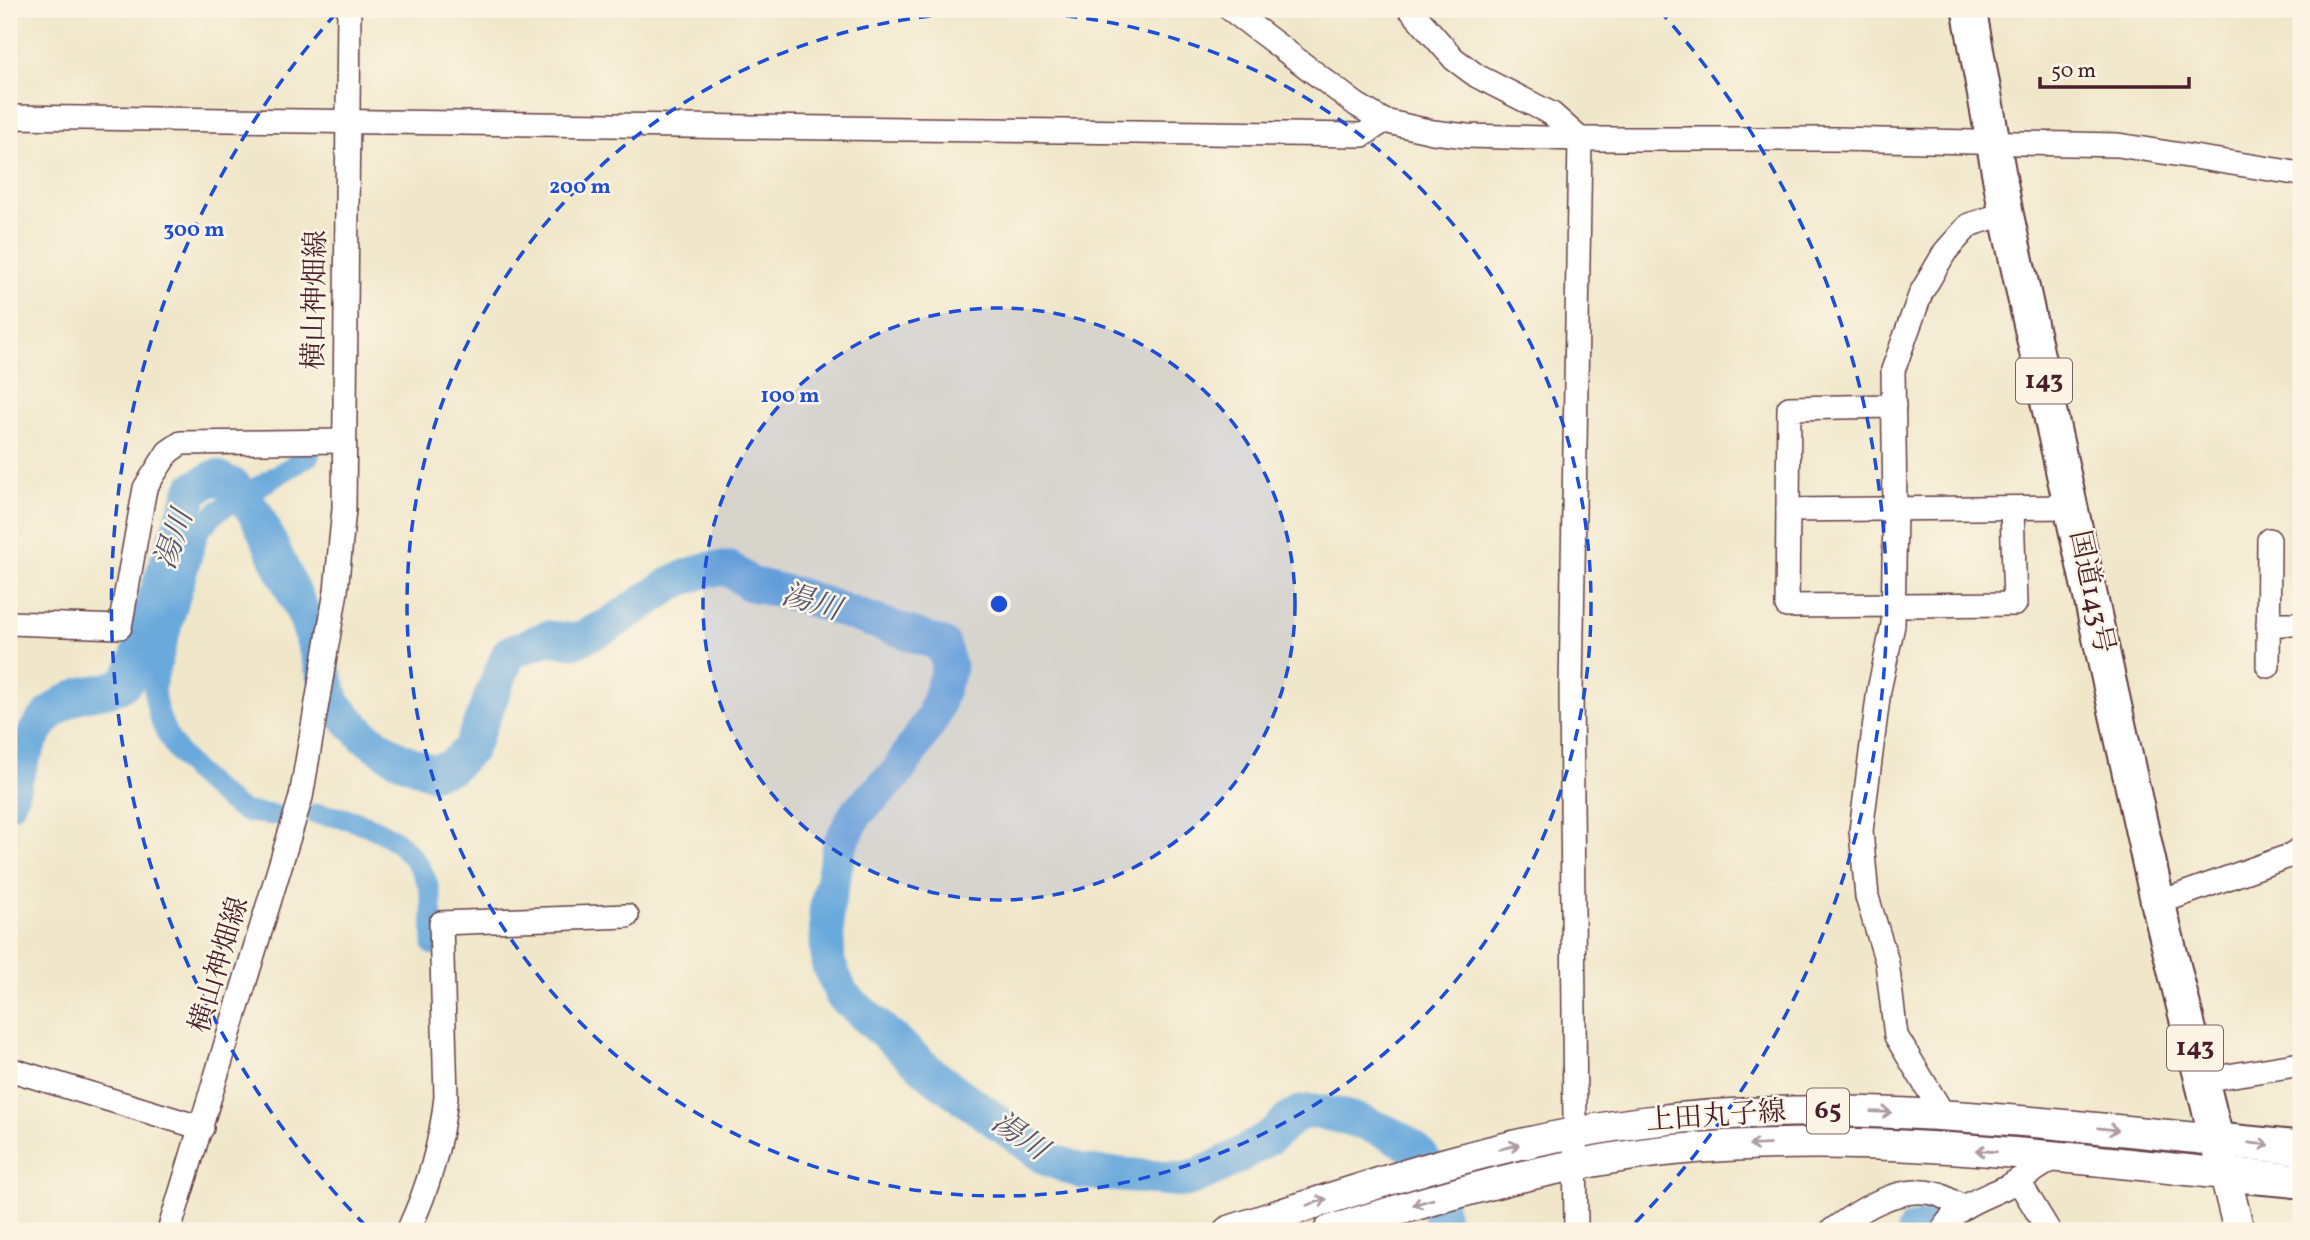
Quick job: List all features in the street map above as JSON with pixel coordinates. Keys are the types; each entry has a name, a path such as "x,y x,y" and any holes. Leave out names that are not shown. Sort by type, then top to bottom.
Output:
{"highway":[{"name":"国道143号","path":"1969,9 2006,213 2073,507 2158,903 2225,1174"},
{"path":"2217,1140 2301,1148"},
{"path":"2225,1174 2301,1181"}],"main road":[{"name":"上田丸子線","path":"1229,1231 1443,1163 1575,1133 1641,1122 1742,1113 1943,1114 2217,1140"},
{"name":"上田丸子線","path":"1329,1231 1457,1193 1575,1166 1674,1150 1803,1144 1914,1146 2225,1174"},
{"path":"2225,1174 2239,1231"}],"street":[{"name":"横山神畑線","path":"169,1231 301,797 336,592 344,509 349,9"},
{"path":"1230,9 1357,105 1384,121 1467,136 1991,141 2118,145 2301,174"},
{"path":"1410,9 1454,59 1476,76 1552,114 1580,139 1571,691 1576,1231"},
{"path":"9,117 1363,135 1384,121"},
{"path":"1943,1114 1896,1035 1886,962 1867,897 1861,831 1893,607 1893,370 1921,293 1945,252 1969,225 2006,213"},
{"path":"1894,406 1789,408 1787,606 2015,604 2012,508"},
{"path":"9,623 120,627 145,488 168,452 181,443 343,441"},
{"path":"1788,510 2073,507"},
{"path":"2268,666 2269,540"},
{"path":"2268,624 2301,625"},
{"path":"2158,903 2289,856 2301,849"},
{"path":"408,1231 427,1186 444,1116 442,923 627,916"},
{"path":"2203,1080 2301,1064"},
{"path":"9,1069 202,1128"},
{"path":"1831,1231 1880,1200 1913,1193 1937,1195 1951,1219 2056,1157"},
{"path":"2018,1180 2049,1231"}],"waterway":[{"path":"274,815 246,812 235,806 193,770 181,756 163,725 154,689 199,530 218,511 309,456"},
{"name":"湯川","path":"9,801 32,738 52,712 81,695 121,685 132,673 193,489 215,477 234,486 256,514 306,619 334,705 365,737 397,758 431,772 451,767 470,749 509,653 547,638 575,641 609,625 676,581 708,569 730,569 750,584 798,595 943,645 949,667 933,717 896,774 857,812 840,844 826,912 828,963 842,995 934,1076 1048,1159 1083,1172 1185,1180 1240,1155 1301,1113 1326,1113 1358,1121 1389,1134 1412,1147 1420,1155 1431,1174 1438,1197 1440,1231"},
{"path":"315,814 348,819 365,825 395,841 407,852 418,865 429,888 433,945"},
{"name":"湯川","path":"1914,1231 1927,1227 1937,1231"}]}
